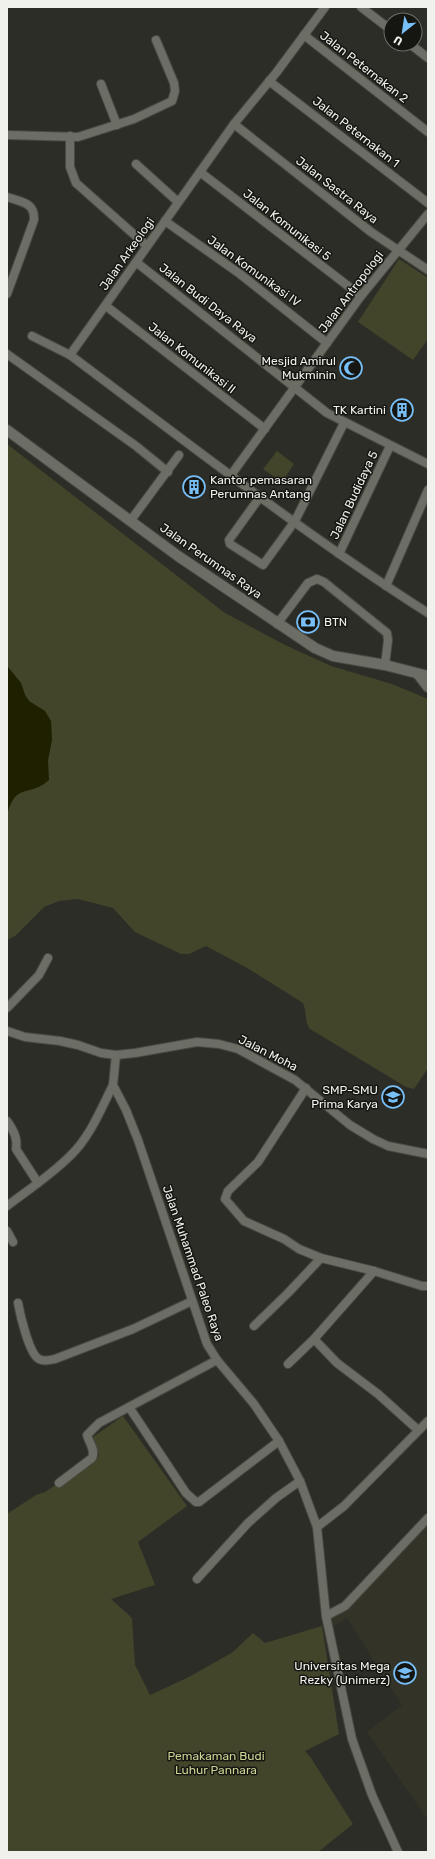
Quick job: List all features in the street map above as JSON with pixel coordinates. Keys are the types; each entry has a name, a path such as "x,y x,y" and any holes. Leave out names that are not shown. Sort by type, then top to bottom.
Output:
{"street":[{"name":"Jalan Arkeologi","path":"70,356 234,124 269,81 325,7"},
{"path":"361,7 383,24"},
{"name":"Jalan Peternakan 2","path":"304,35 428,132"},
{"path":"7,135 78,136 117,125 172,101 175,91 174,83 156,40"},
{"name":"Jalan Peternakan 1","path":"269,81 428,202"},
{"path":"102,84 117,125"},
{"name":"Jalan Sastra Raya","path":"234,124 371,232 428,270"},
{"path":"70,136 70,167 76,183 147,246"},
{"path":"136,164 178,202"},
{"name":"Jalan Komunikasi 5","path":"200,172 361,296"},
{"path":"7,197 31,207 34,212 34,220 7,294"},
{"name":"Jalan Antropologi","path":"232,475 361,296 428,214"},
{"name":"Jalan Komunikasi IV","path":"165,221 240,274 327,343"},
{"name":"Jalan Budi Daya Raya","path":"136,262 327,413 344,423 428,464"},
{"name":"Jalan Komunikasi II","path":"106,306 265,429"},
{"path":"32,336 70,356 339,554 428,613"},
{"path":"7,354 136,446 168,472"},
{"path":"260,497 229,540 230,544 260,565 265,563 295,521 344,423"},
{"name":"Jalan Perumnas Raya","path":"7,430 178,556 277,624 315,648 333,656 385,665 423,675 428,687"},
{"name":"Jalan Budidaya 5","path":"339,554 390,446"},
{"path":"131,520 168,472 179,455"},
{"path":"386,586 428,490"},
{"path":"277,624 308,583 313,579 324,582 387,633 388,640 385,665"},
{"path":"7,1008 39,975 48,958"},
{"name":"Jalan Moha","path":"7,1031 25,1037 78,1045 101,1053 116,1055 197,1042 219,1044 238,1049 276,1069 306,1088 350,1125 373,1139 388,1146 428,1154"},
{"path":"7,1206 70,1156 78,1147 98,1116 113,1084 116,1055"},
{"name":"Jalan Muhammad Paleo Raya","path":"113,1084 126,1110 138,1140 207,1344 217,1360 254,1404 279,1442 300,1481 317,1527 326,1616 352,1739 372,1795 398,1852"},
{"path":"306,1088 258,1162 228,1191 226,1200 244,1221 321,1258 374,1271 422,1286 428,1286"},
{"path":"7,1121 13,1129 17,1144 16,1149 38,1182"},
{"path":"7,1230 13,1242"},
{"path":"254,1326 321,1258"},
{"path":"288,1364 314,1339 374,1271"},
{"path":"18,1303 20,1316 33,1353 38,1359 44,1361 55,1359 133,1329 192,1301"},
{"path":"314,1339 338,1363 374,1390 418,1430"},
{"path":"59,1483 94,1455 88,1439 88,1433 99,1423 217,1360"},
{"path":"129,1407 186,1493 196,1502 205,1497 279,1442"},
{"path":"317,1527 344,1506 428,1421"},
{"path":"197,1579 256,1515 300,1481"},
{"path":"326,1616 345,1606 428,1518"}],"shaded area":[{"path":"7,666 21,683 25,695 29,701 45,711 51,721 52,739 48,760 49,780 42,785 19,793 11,804 7,814"},
{"name":"Universitas Mega Rezky (Unimerz)","path":"428,1514 428,1820 367,1732 402,1705 347,1618 332,1627 328,1615"}],"green space":[{"path":"399,259 428,278 428,339 413,360 358,322"},
{"path":"7,444 225,613 285,645 331,666 392,684 428,699 428,1068 414,1089 406,1087 310,1029 307,1023 303,1003 249,969 206,946 189,954 181,954 135,932 113,908 78,899 59,901 44,907 15,936 7,940 7,814 11,800 17,794 48,780 48,760 52,739 25,695 21,683 7,666"},
{"path":"277,451 294,464 282,482 263,469"},
{"name":"Pemakaman Budi Luhur Pannara","path":"123,1416 187,1506 138,1542 155,1585 111,1599 132,1618 135,1665 150,1695 189,1677 233,1652 253,1633 265,1643 322,1626 339,1734 305,1751 353,1824 318,1852 7,1852 7,1514 36,1495 45,1492 99,1456 93,1437"}],"place":[{"name":"Mesjid Amirul Mukminin","path":"351,368"},
{"name":"TK Kartini","path":"402,410"},
{"name":"Kantor pemasaran Perumnas Antang","path":"194,487"},
{"name":"BTN","path":"308,622"},
{"name":"SMP-SMU Prima Karya","path":"393,1097"},
{"name":"Universitas Mega Rezky (Unimerz)","path":"405,1673"}]}
